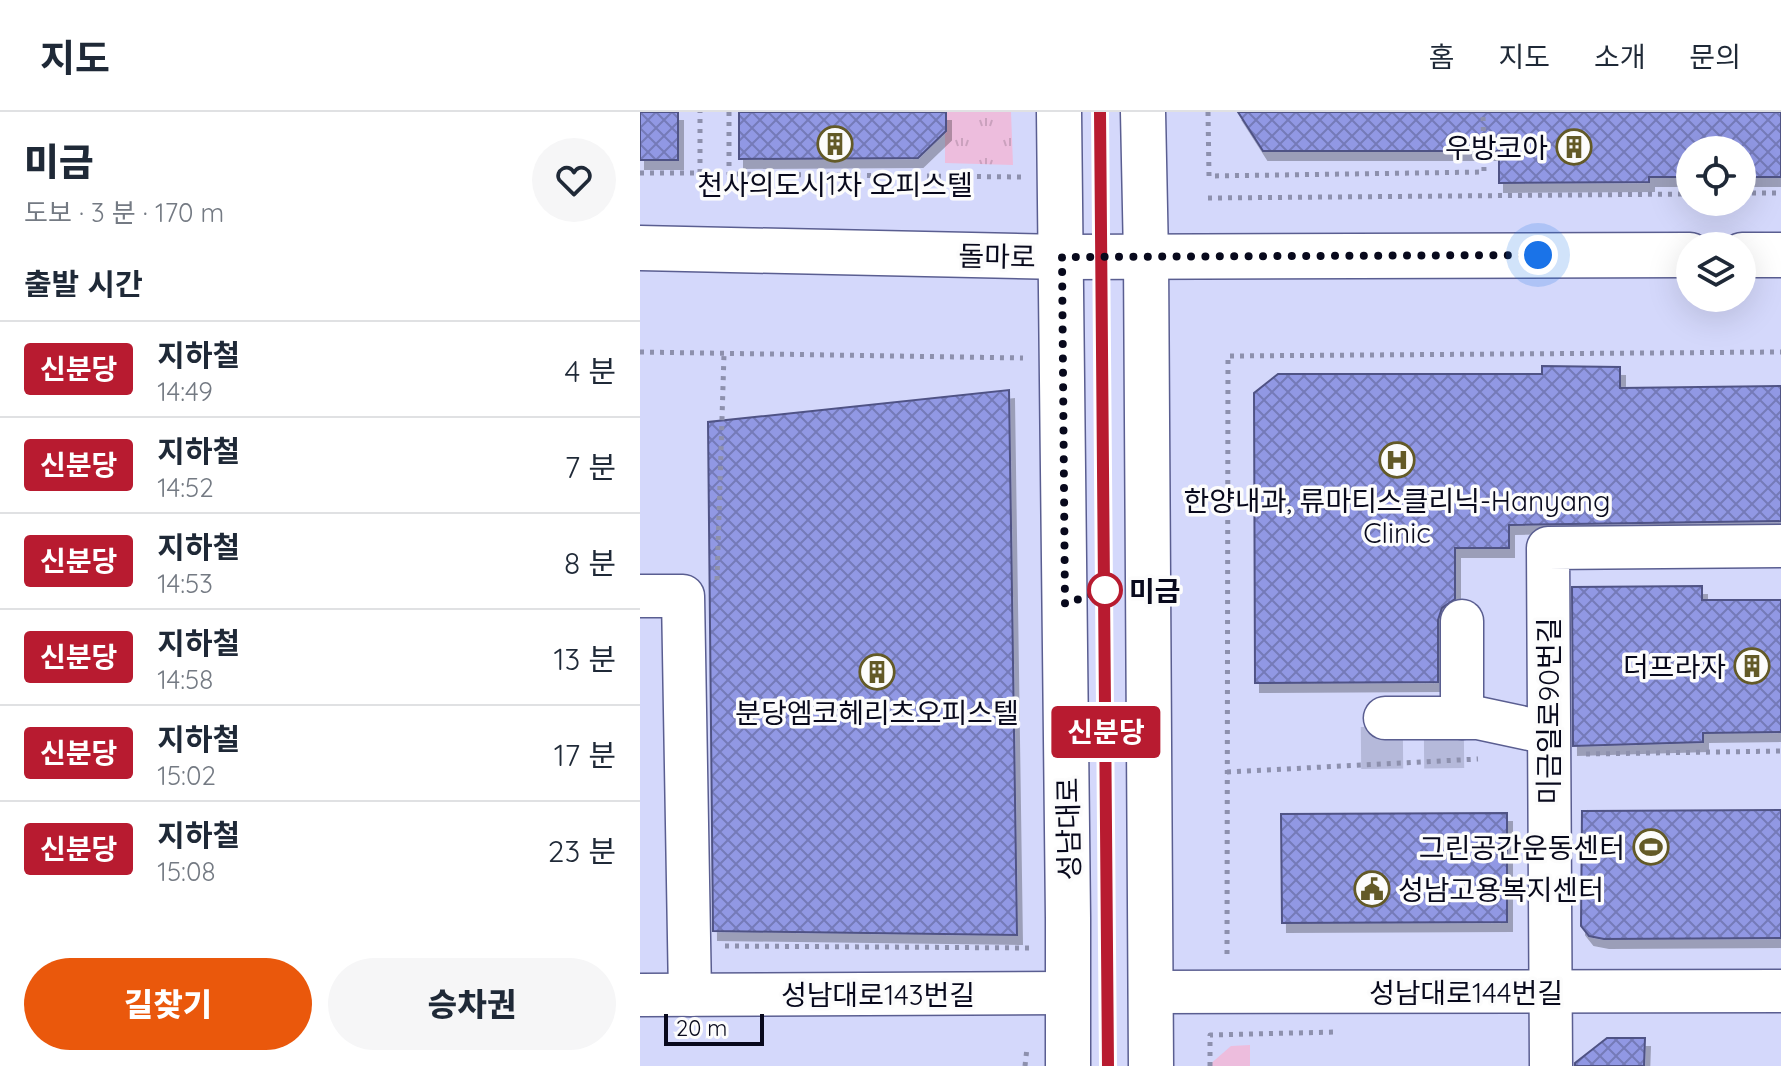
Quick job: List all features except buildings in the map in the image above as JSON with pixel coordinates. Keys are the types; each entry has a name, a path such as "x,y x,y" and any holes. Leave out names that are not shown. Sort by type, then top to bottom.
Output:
{"main road":[{"name":"성남대로","path":"1059,112 1068,1066"},
{"path":"1143,112 1151,1066"},
{"name":"돌마로","path":"640,248 1062,257 1676,255"},
{"path":"1756,255 1781,255"}],"street":[{"name":"미금일로90번길","path":"1551,1066 1551,991 1565,743 1548,548 1781,546"},
{"path":"640,596 683,596 690,995"},
{"path":"1462,621 1468,727"},
{"path":"1385,718 1468,727 1565,743"},
{"name":"성남대로144번길","path":"1150,992 1781,991"},
{"name":"성남대로143번길","path":"640,995 1068,993"}],"path":[{"path":"640,173 700,173 700,112"},
{"path":"729,112 729,174 984,177"},
{"path":"1208,112 1209,176 1484,172 1483,112"},
{"path":"1756,193 1781,193"},
{"path":"1208,198 1676,194"},
{"path":"640,352 979,358"},
{"path":"1242,956 1227,956 1228,356 1781,352"},
{"path":"716,596 724,354"},
{"path":"1565,743 1781,751"},
{"path":"721,946 1036,948"},
{"path":"1210,1035 1210,1066"}],"green space":[{"path":"945,112 1011,112 1013,165 945,163"},
{"path":"1250,1045 1250,1066 1208,1066 1231,1046"}],"tunnel":[{"path":"1361,748 1464,747"}],"metro line":[{"name":"신분당","path":"1100,112 1108,1066"}],"place":[{"name":"천사의도시1차 오피스텔","path":"835,144"},
{"name":"우방코아","path":"1574,147"},
{"name":"한양내과, 류마티스클리닉-Hanyang Clinic","path":"1397,460"},
{"name":"미금","path":"1105,590"},
{"name":"더프라자","path":"1752,666"},
{"name":"분당엠코헤리츠오피스텔","path":"877,672"},
{"name":"그린공간운동센터","path":"1651,847"},
{"name":"성남고용복지센터","path":"1372,889"}],"route":[{"path":"1105,590 1065,604 1062,257 1538,255"}]}
